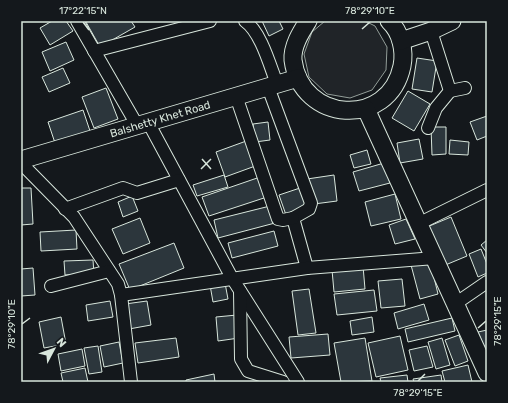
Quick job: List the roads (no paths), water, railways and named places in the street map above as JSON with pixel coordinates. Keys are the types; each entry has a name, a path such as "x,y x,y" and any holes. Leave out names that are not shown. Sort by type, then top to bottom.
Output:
{"street":[{"path":"77,21 94,51 179,180 232,278 298,382"},
{"path":"94,51 210,21"},
{"path":"236,96 278,219 284,220 293,218 309,209 311,203 259,38 252,26 244,21"},
{"path":"308,21 297,38 293,59 298,78 307,92 318,102 335,110 349,112 366,109 378,103 391,92 400,78 404,59 401,41 394,25 389,21"},
{"path":"401,41 431,31 452,21"},
{"path":"431,31 450,91"},
{"name":"Balshetty Khet Road","path":"21,160 298,78"},
{"path":"428,128 436,108 450,91 465,88"},
{"path":"366,109 487,373"},
{"path":"21,163 74,217 118,284 121,295 131,382"},
{"path":"65,209 123,188 137,193 179,180"},
{"path":"418,224 487,190"},
{"path":"293,218 307,268"},
{"path":"121,295 307,268 435,258"},
{"path":"51,286 109,271"},
{"path":"455,304 487,282"},
{"path":"240,291 241,359 248,371 283,382"}]}
